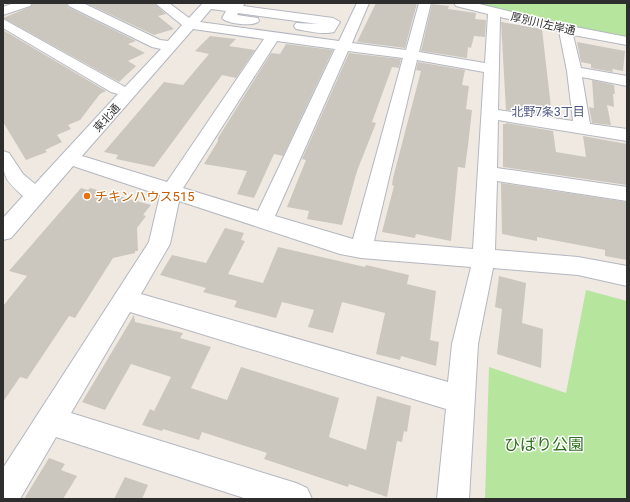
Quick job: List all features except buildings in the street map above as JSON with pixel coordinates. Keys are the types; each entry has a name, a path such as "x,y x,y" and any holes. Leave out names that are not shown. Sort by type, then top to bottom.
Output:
{"street":[{"path":"3,11 26,3"},
{"path":"73,3 157,44 171,46"},
{"path":"160,3 190,25 412,55 491,69"},
{"path":"263,221 363,3"},
{"path":"361,249 425,3"},
{"name":"厚別川左岸通","path":"460,3 565,29 627,41"},
{"path":"209,4 237,6 333,22 329,29 228,18 237,6"},
{"name":"東北通","path":"3,232 71,159 209,4"},
{"path":"453,499 465,344 484,258 494,12"},
{"path":"233,31 242,20"},
{"path":"3,23 117,89 130,93"},
{"path":"565,29 574,71 582,128"},
{"path":"3,496 126,300 159,244 171,191 273,36"},
{"path":"574,71 627,81"},
{"path":"489,114 627,135"},
{"path":"3,157 16,178 36,196"},
{"path":"71,159 340,245 361,249 578,266 627,276"},
{"path":"487,173 627,194"},
{"path":"126,300 461,400"},
{"path":"51,421 296,499"}],"green space":[{"path":"465,3 627,3 627,39"},
{"name":"ひばり公園","path":"586,290 627,301 627,499 485,499 489,367 566,393"}],"place":[{"name":"チキンハウス515","path":"87,196"}],"district":[{"name":"北野7条3丁目","path":"548,112"}]}
